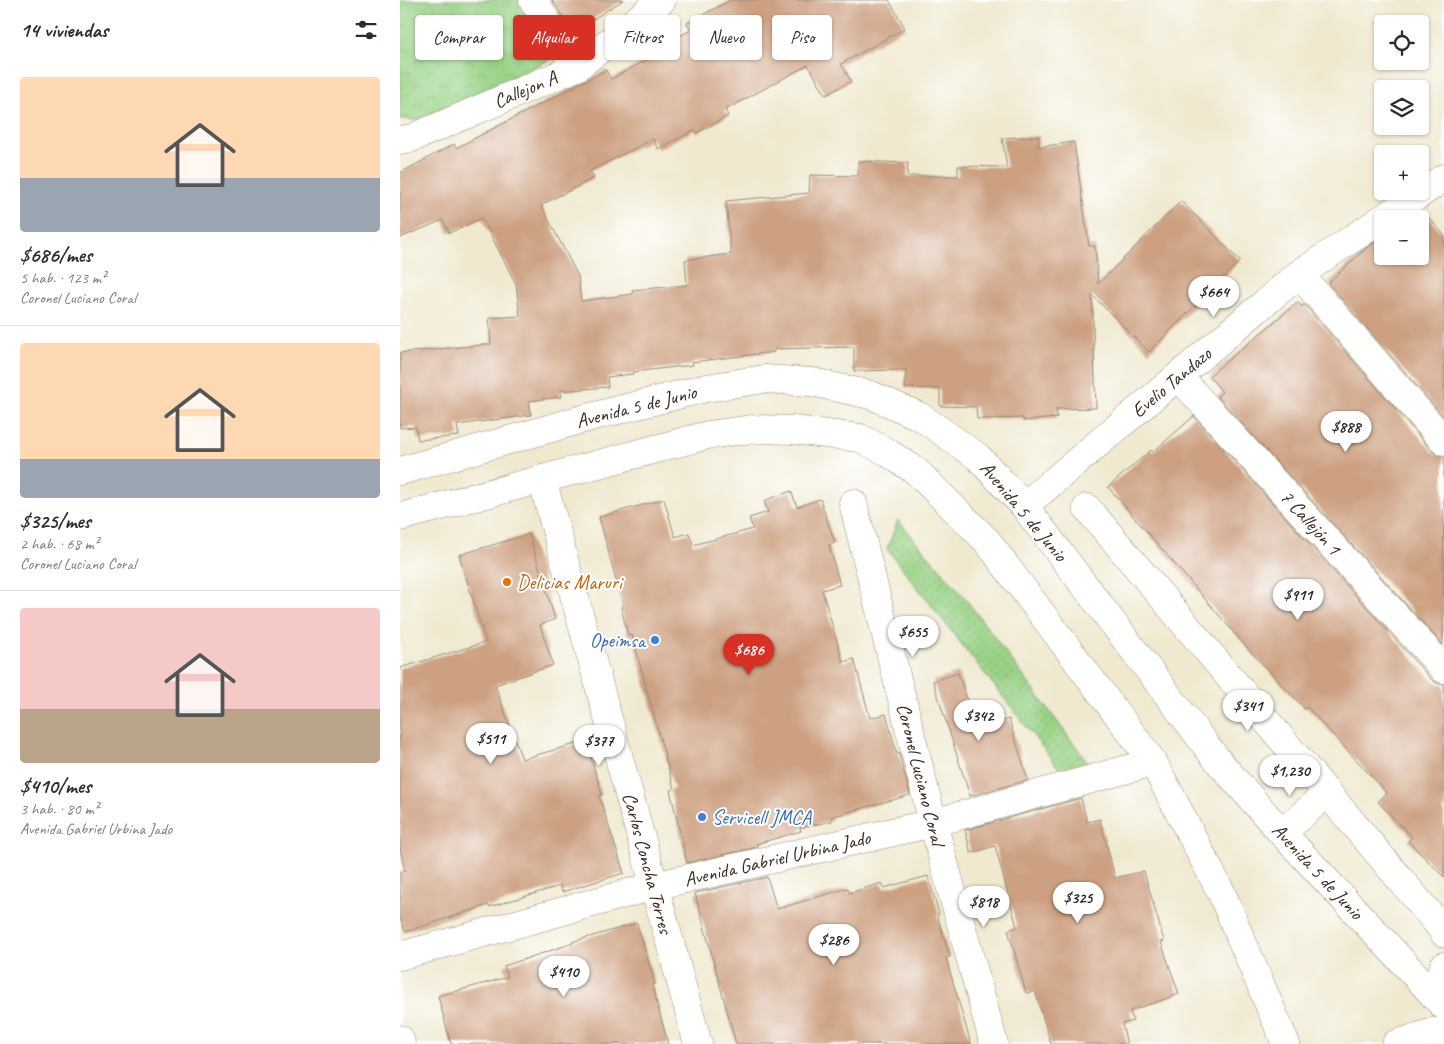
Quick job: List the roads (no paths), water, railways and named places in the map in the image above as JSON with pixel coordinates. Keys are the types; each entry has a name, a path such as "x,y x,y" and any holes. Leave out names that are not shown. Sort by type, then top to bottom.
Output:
{"street":[{"path":"533,0 577,66"},
{"name":"Callejon A","path":"400,140 412,138 577,66 662,0"},
{"name":"Evelio Tandazo","path":"1024,506 1299,274 1443,180"},
{"path":"1299,274 1444,441"},
{"name":"7 Callejón 1","path":"1178,376 1444,669"},
{"name":"Avenida 5 de Junio","path":"400,471 600,415 706,388 764,379 812,382 870,395 921,417 978,457 1024,506 1218,761 1282,833 1440,1001"},
{"path":"400,517 708,435 743,431 793,430 860,438 888,452 916,470 987,541 1153,762 1221,892 1286,1044"},
{"name":"Carlos Concha Torres","path":"542,480 698,1044"},
{"name":"Coronel Luciano Coral","path":"853,503 933,823 994,1044"},
{"path":"1087,508 1444,933"},
{"name":"Avenida Gabriel Urbina Jado","path":"400,956 654,886 933,823 1153,762"},
{"path":"1282,833 1326,793"},
{"path":"1440,1001 1444,966"},
{"path":"1396,1044 1433,1032 1444,1032"},
{"path":"400,1039 401,1044"}],"place":[{"name":"Delicias Maruri","path":"507,582"},
{"name":"Opeimsa","path":"655,640"},
{"name":"Servicell JMCA","path":"702,817"}]}
